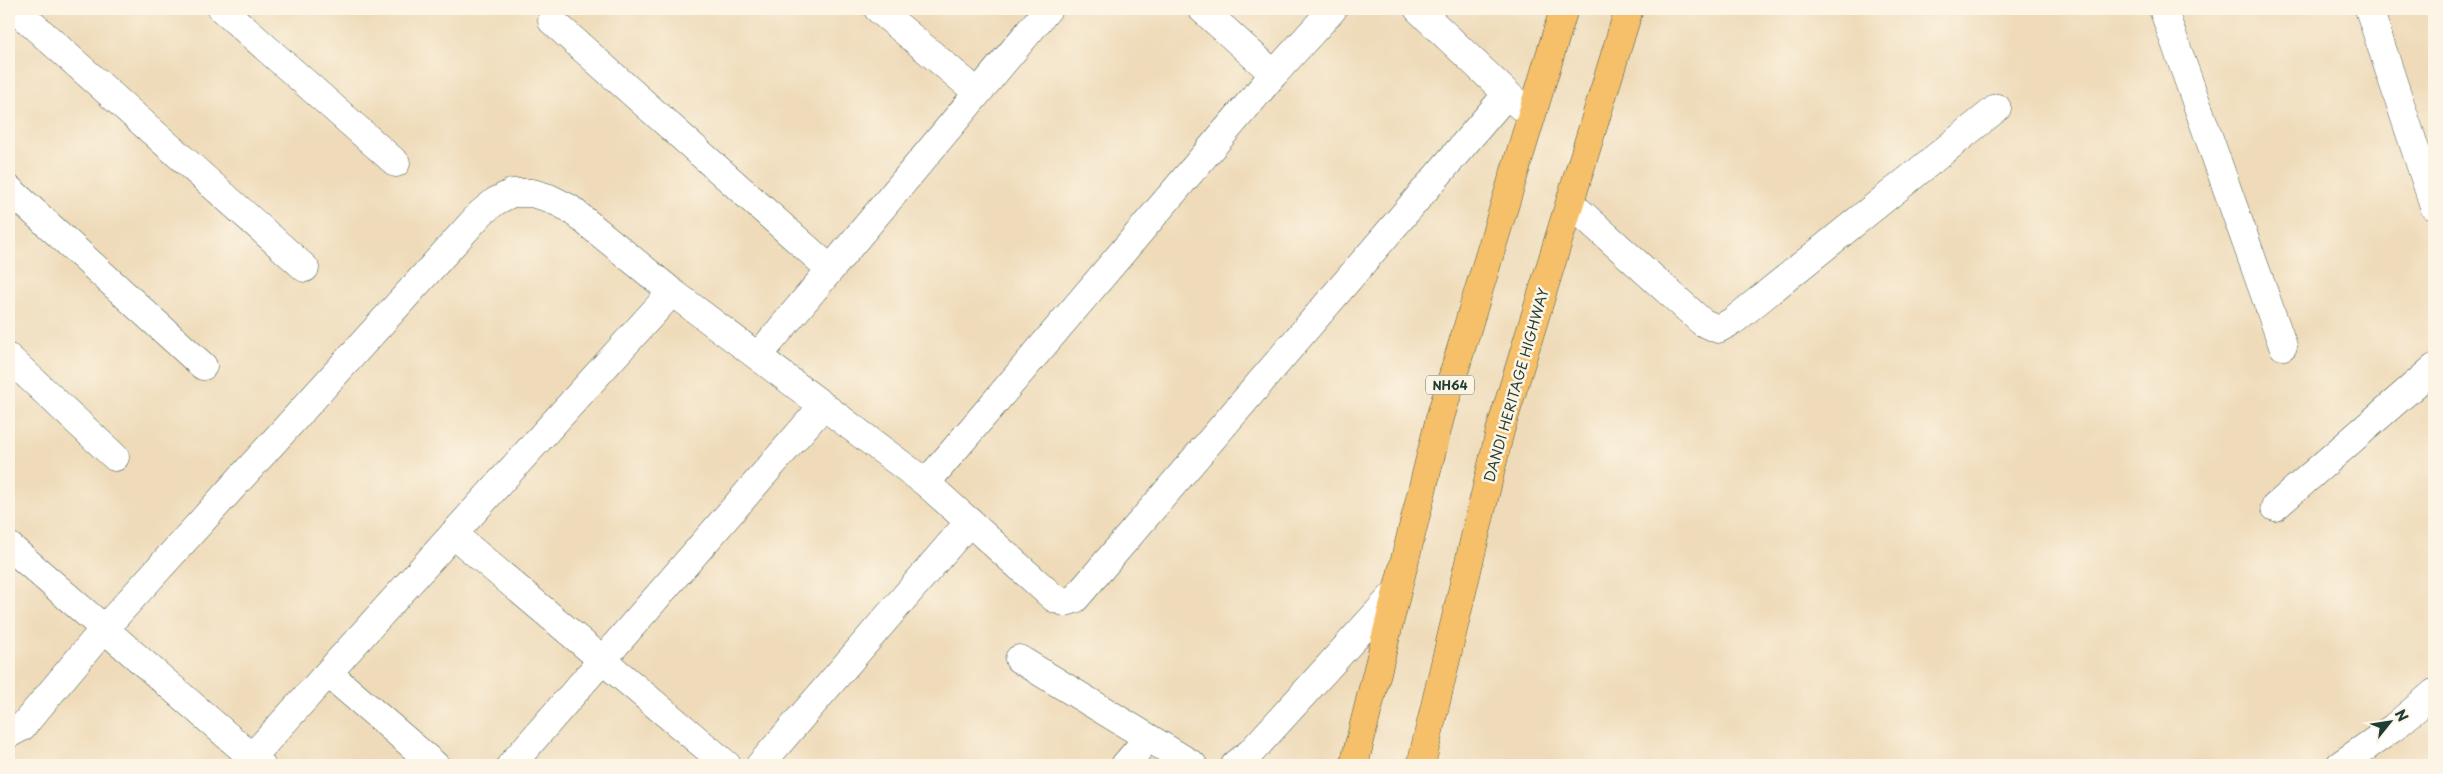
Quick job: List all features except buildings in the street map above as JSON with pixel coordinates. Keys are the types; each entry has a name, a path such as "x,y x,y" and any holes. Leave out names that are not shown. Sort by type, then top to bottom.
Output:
{"main road":[{"name":"NH64","path":"1353,761 1440,418 1564,9"},
{"name":"DANDI HERITAGE HIGHWAY","path":"1421,765 1500,431 1629,9"}],"street":[{"path":"15,9 306,268"},
{"path":"222,9 396,164"},
{"path":"878,9 978,93"},
{"path":"759,355 1048,9"},
{"path":"1202,9 1274,74"},
{"path":"926,483 1274,74 1333,9"},
{"path":"1418,9 1531,117"},
{"path":"2164,9 2283,346"},
{"path":"2370,9 2434,206"},
{"path":"552,21 830,269"},
{"path":"9,734 22,727 104,629 481,213 496,201 512,193 532,193 562,205 672,292 759,355 823,406 926,483 1054,598 1065,602 1075,599 1507,94"},
{"path":"1570,203 1702,322 1718,329 1733,321 1997,108"},
{"path":"9,188 203,366"},
{"path":"9,546 256,761 328,673 672,292"},
{"path":"9,358 116,457"},
{"path":"2275,507 2434,368"},
{"path":"511,765 823,406"},
{"path":"760,765 970,521"},
{"path":"453,534 727,765"},
{"path":"1235,765 1251,752 1397,591"},
{"path":"1019,659 1193,765"},
{"path":"328,673 435,765"},
{"path":"2345,764 2393,728 2434,693"},
{"path":"1125,765 1148,738"}]}
